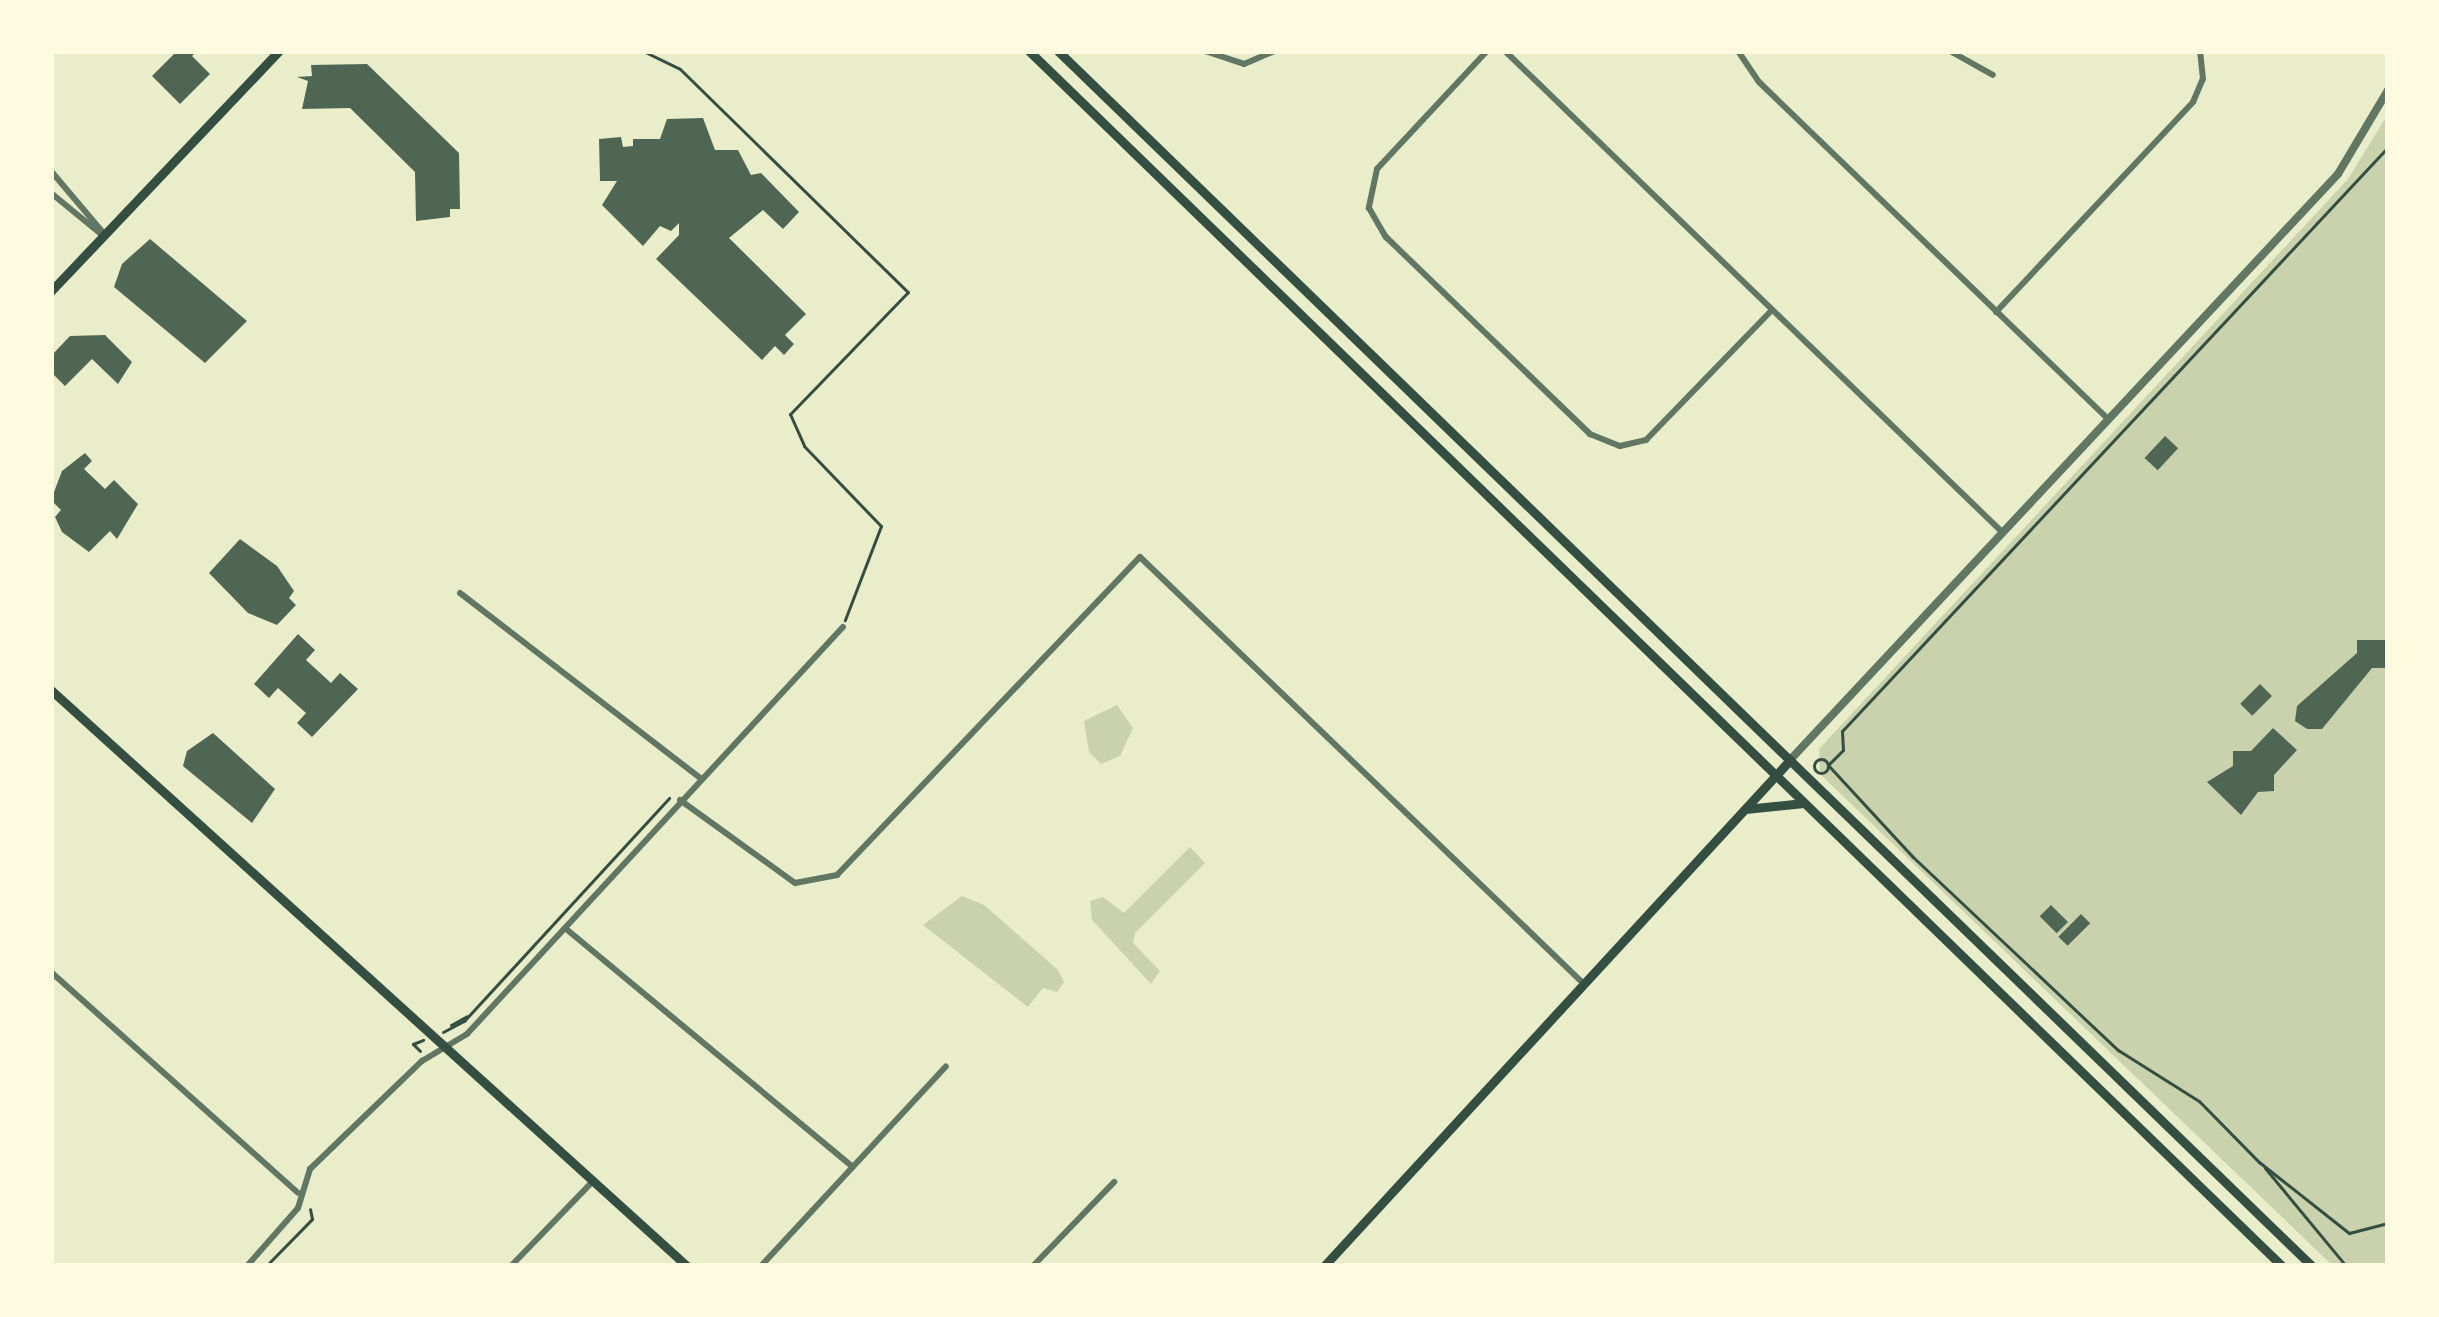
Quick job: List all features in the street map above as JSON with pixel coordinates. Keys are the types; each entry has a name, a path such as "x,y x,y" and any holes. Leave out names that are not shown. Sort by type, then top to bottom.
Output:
{"main road":[{"path":"51,291 279,51"},
{"path":"1029,51 2282,1266"},
{"path":"1058,51 2312,1266"},
{"path":"51,690 687,1266"},
{"path":"1324,1266 1790,760"},
{"path":"1745,808 1804,803"}],"street":[{"path":"1205,51 1244,64 1275,51"},
{"path":"1487,51 1377,169 1369,208 1386,238 1590,434 1620,446 1646,440 1772,310"},
{"path":"1505,51 2000,530"},
{"path":"1738,51 1744,68 2107,418"},
{"path":"1949,51 1993,75"},
{"path":"1996,312 2193,102 2204,79 2200,51"},
{"path":"1790,760 2000,530 2338,174 2388,90"},
{"path":"51,171 104,236"},
{"path":"51,193 104,236"},
{"path":"680,800 787,878 806,886 837,875 1140,557 1582,983"},
{"path":"460,593 700,778"},
{"path":"247,1266 298,1208 298,1193 310,1169 387,1093 446,1048 565,928 843,627"},
{"path":"565,928 853,1167"},
{"path":"51,971 298,1193"},
{"path":"761,1266 946,1066"},
{"path":"511,1266 593,1181"},
{"path":"1034,1266 1114,1182"}],"path":[{"path":"643,51 680,70 908,292 790,414 803,446 881,526 843,627"},
{"path":"2346,1266 2259,1162 2199,1101 2118,1050 1913,857 1828,765 1843,750 1842,731 2388,147"},
{"path":"469,1016 680,786"},
{"path":"2259,1162 2349,1233 2388,1222"},
{"path":"266,1266 312,1219"}],"green space":[{"path":"2388,114 2388,1264 2333,1266 1820,774 1819,749 2348,179"},
{"path":"1117,705 1133,728 1120,756 1101,764 1089,752 1084,721"},
{"path":"1190,847 1205,863 1135,933 1133,943 1160,971 1151,984 1092,920 1090,901 1103,897 1124,913"},
{"path":"962,896 984,905 1058,970 1064,982 1057,992 1043,988 1028,1007 923,925"}],"building":[{"path":"177,51 197,51 192,56 210,74 180,104 152,76"},
{"path":"367,64 459,153 460,209 450,209 450,217 416,221 415,172 350,108 302,109 308,81 297,77 312,76 311,65"},
{"path":"703,118 715,150 738,150 751,175 761,173 799,212 783,229 763,210 729,238 806,314 785,335 794,344 784,355 775,346 762,360 656,259 679,235 679,223 671,231 660,226 643,246 602,205 617,181 600,181 599,139 621,137 623,147 633,146 633,139 660,139 667,119"},
{"path":"150,239 247,321 205,363 114,287 122,264"},
{"path":"105,335 132,362 118,384 92,359 65,386 51,372 51,356 70,336"},
{"path":"2165,436 2178,448 2158,470 2145,458"},
{"path":"85,453 92,461 84,469 105,489 114,480 138,504 117,539 110,531 89,552 62,532 55,517 61,510 51,500 62,471"},
{"path":"240,539 277,566 294,591 289,598 296,605 277,625 248,613 209,573"},
{"path":"298,634 315,650 306,660 331,683 340,673 358,689 312,737 297,723 306,713 278,688 269,698 254,684"},
{"path":"2357,640 2386,640 2386,668 2372,668 2322,729 2307,729 2295,721 2297,706 2357,653"},
{"path":"2260,684 2272,696 2252,716 2240,704"},
{"path":"2273,728 2297,750 2274,775 2274,791 2258,792 2241,815 2207,782 2233,766 2233,751 2251,751"},
{"path":"213,733 275,789 252,823 183,766 187,751"},
{"path":"2051,905 2068,922 2057,933 2040,916"},
{"path":"2081,914 2090,923 2068,946 2058,937"}]}
